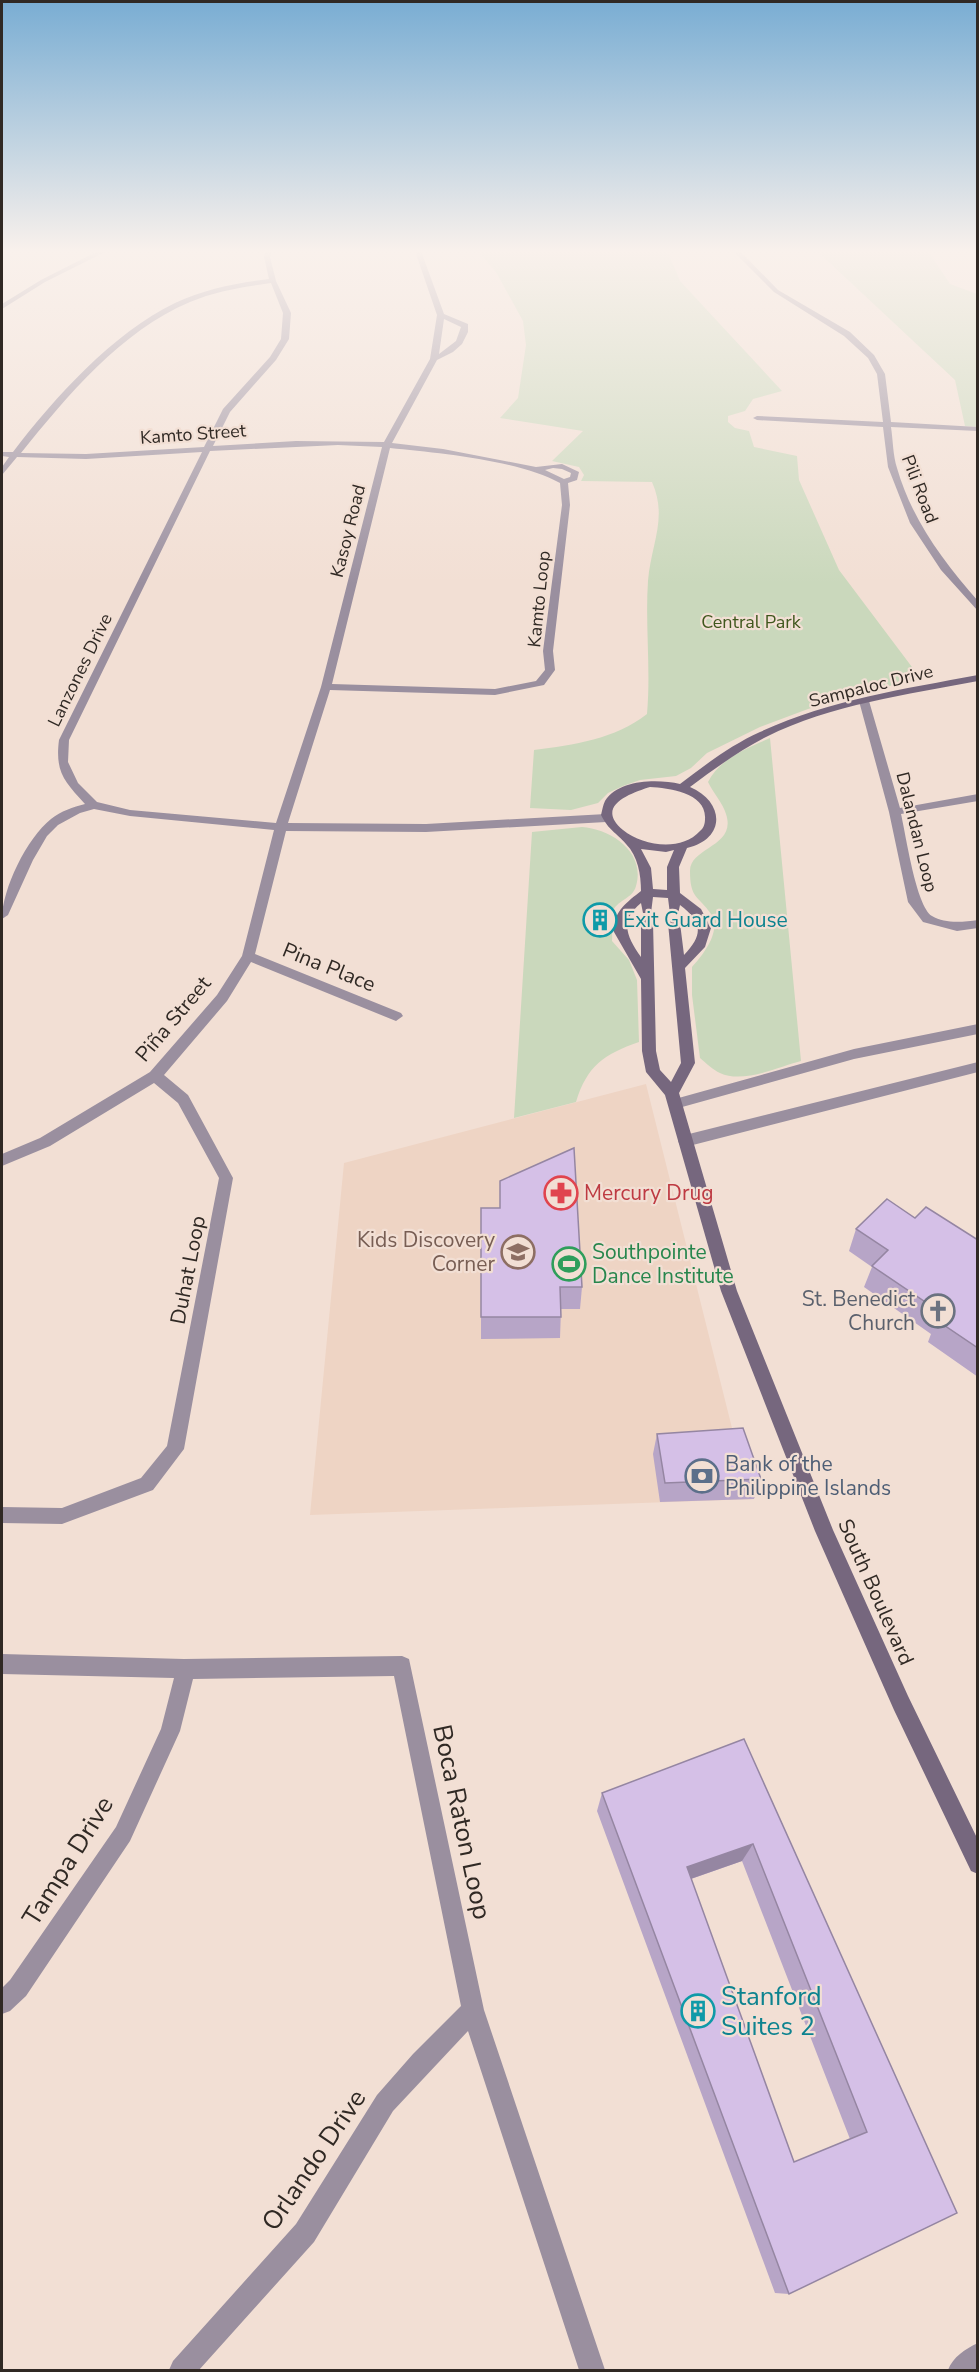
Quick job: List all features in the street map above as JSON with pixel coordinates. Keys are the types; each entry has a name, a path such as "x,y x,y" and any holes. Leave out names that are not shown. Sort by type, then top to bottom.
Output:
{"street":[{"path":"2,472 59,403 102,362"},
{"name":"Lanzones Drive","path":"93,805 72,784 62,762 64,740 226,411 270,362"},
{"name":"Kasoy Road","path":"281,827 326,687 387,445 433,362"},
{"name":"Pili Road","path":"874,362 881,374 891,467 914,523 944,568 978,608"},
{"path":"757,418 978,429"},
{"name":"Kamto Street","path":"2,454 108,457 206,449 338,443 387,445"},
{"path":"387,445 455,453 538,469 564,482"},
{"name":"Kamto Loop","path":"326,687 495,692 540,683 550,670 548,651 566,505 564,482 574,478 575,472 556,465 538,469"},
{"name":"Sampaloc Drive","path":"682,788 736,749 815,714 864,701 978,678"},
{"name":"Dalandan Loop","path":"864,701 895,812 914,902 927,920 957,927 978,924"},
{"path":"666,784 682,788 706,803 712,813 712,823 707,833 697,841 666,848 632,843 620,836 606,818 607,808 612,799 635,786 666,784"},
{"path":"895,812 978,797"},
{"path":"2,915 28,854 49,828 65,814 93,805 130,813 281,827 426,828 606,818"},
{"name":"Piña Street","path":"2,1160 45,1142 155,1076 222,998 248,956 281,827"},
{"name":"South Boulevard","path":"632,843 645,864 649,1050 653,1072 673,1099 729,1291 824,1531 901,1703 978,1864"},
{"path":"673,1099 688,1063 673,894 673,867 682,846"},
{"path":"647,892 673,894 696,910 704,920 705,933 702,945 679,966"},
{"name":"South Boulevard","path":"647,892 627,906 621,915 620,929 623,943 635,955 647,979"},
{"name":"Pina Place","path":"248,956 396,1016"},
{"path":"673,1099 854,1054 978,1029"},
{"path":"686,1141 978,1067"},
{"name":"Duhat Loop","path":"2,1515 62,1516 147,1484 176,1449 226,1178 183,1099 155,1076"},
{"name":"Boca Raton Loop","path":"2,1664 184,1669 402,1666 473,2010 591,2370"},
{"name":"Tampa Drive","path":"2,2003 18,1988 123,1834 170,1731 183,1683 184,1669"},
{"name":"Orlando Drive","path":"182,2370 305,2233 385,2103 421,2062 473,2010"},
{"path":"961,2370 978,2356"}],"shaded area":[{"path":"646,1084 737,1448 754,1499 310,1515 344,1163"}],"green space":[{"name":"Central Park","path":"523,362 755,362 782,391 753,399 745,411 728,416 728,422 735,428 749,431 754,447 797,456 799,480 839,570 921,679 880,688 808,709 760,727 707,753 691,768 676,776 640,780 608,793 598,803 571,810 530,808 534,750 594,740 635,723 647,714 648,581 659,507 652,482 581,481 584,475 579,467 552,461 583,431 500,418 518,398"},
{"path":"935,362 977,362 977,427 965,426 955,380"},
{"path":"770,738 801,1061 750,1076 729,1076 717,1072 700,1058 692,995 692,967 710,942 714,921 693,892 690,871 692,863 719,840 728,825 725,810 708,782 727,760"},
{"path":"582,827 604,832 624,844 636,863 638,874 636,886 632,894 614,909 611,920 612,941 629,960 637,980 639,1042 616,1051 598,1063 586,1079 576,1102 514,1118 532,832"}],"building":[{"path":"574,1148 582,1287 560,1287 561,1317 481,1317 481,1208 500,1208 500,1181"},
{"name":"St. Benedict Church","path":"887,1199 915,1218 926,1207 978,1240 978,1348 938,1321 943,1314 872,1266 888,1250 856,1229"},
{"path":"743,1428 761,1479 665,1483 657,1434"},
{"name":"Stanford Suites 2","path":"744,1739 957,2213 789,2294 602,1793","holes":["753,1844 867,2132 794,2162 687,1867"]}],"place":[{"name":"Exit Guard House","path":"600,920"},
{"name":"Mercury Drug","path":"561,1193"},
{"name":"Kids Discovery Corner","path":"518,1252"},
{"name":"Southpointe Dance Institute","path":"569,1264"},
{"name":"St. Benedict Church","path":"938,1311"},
{"name":"Bank of the Philippine Islands","path":"702,1476"},
{"name":"Stanford Suites 2","path":"698,2011"}]}
